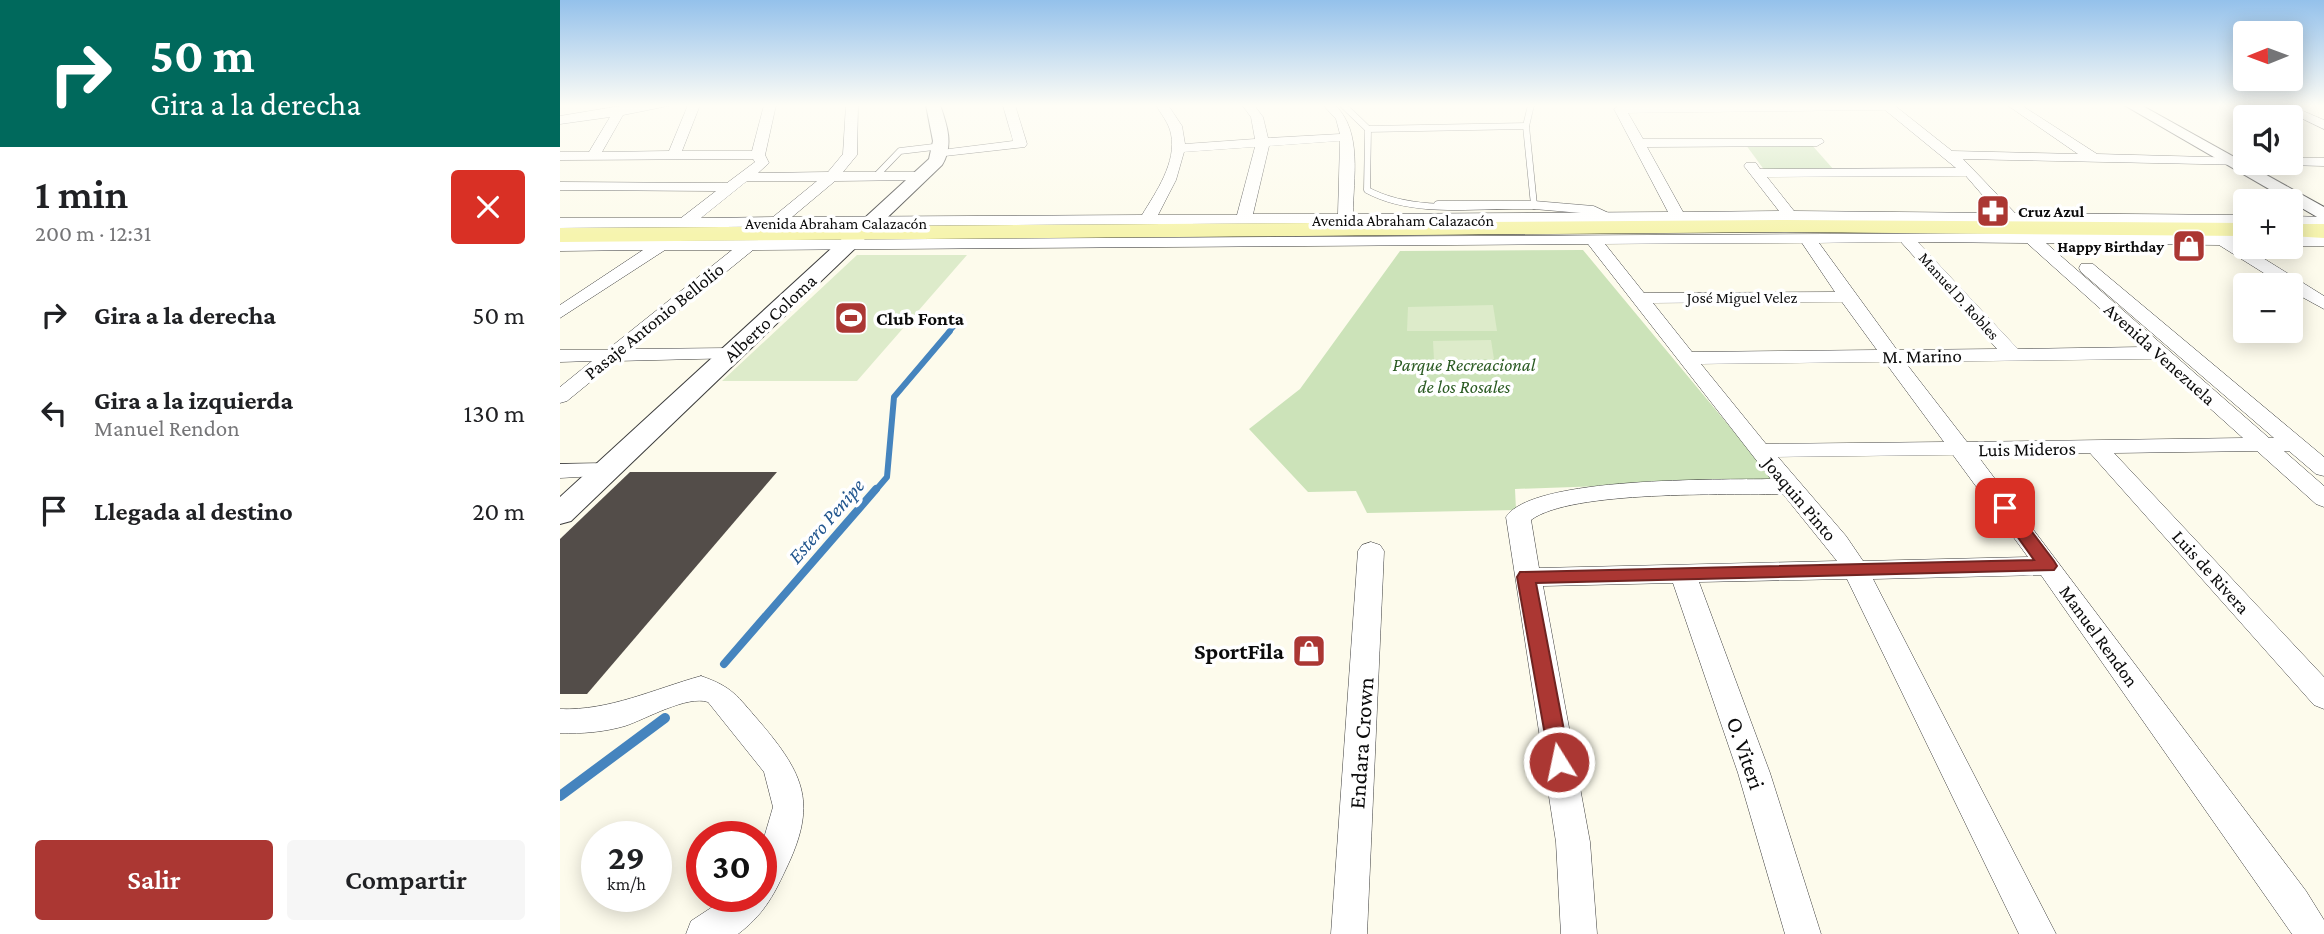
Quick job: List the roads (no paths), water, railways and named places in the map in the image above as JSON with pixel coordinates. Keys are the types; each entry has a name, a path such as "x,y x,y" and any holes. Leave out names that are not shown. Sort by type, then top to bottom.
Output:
{"main road":[{"name":"Avenida Abraham Calazacón","path":"561,244 861,234 2024,223 2233,230"},
{"path":"2303,230 2324,231"}],"street":[{"path":"593,156 597,149"},
{"path":"674,155 677,149"},
{"path":"684,223 762,163 758,155 760,149"},
{"path":"775,223 832,176 850,155 850,149"},
{"path":"941,150 960,149"},
{"path":"1146,222 1163,191 1178,149"},
{"path":"1243,221 1261,149"},
{"path":"1345,221 1348,149"},
{"path":"1641,149 1678,216"},
{"path":"1738,149 1790,216"},
{"path":"1773,149 1969,172"},
{"path":"1824,149 1831,157"},
{"name":"Avenida Venezuela","path":"1943,149 2158,353 2324,499"},
{"path":"2078,149 2092,158"},
{"name":"Alberto Coloma","path":"560,514 922,176 941,150"},
{"path":"560,156 758,155"},
{"path":"1951,155 2233,160"},
{"path":"580,186 635,156"},
{"path":"1757,173 1831,157"},
{"path":"2303,162 2324,162"},
{"path":"2264,175 2324,215"},
{"path":"2277,175 2324,201"},
{"path":"746,177 922,176"},
{"path":"560,186 732,187"},
{"name":"Avenida Abraham Calazacón","path":"561,244 747,246 861,234 1146,222 1678,216 1790,216 2024,223 2233,220"},
{"path":"2303,221 2324,222"},
{"name":"Avenida Abraham Calazacón","path":"560,223 775,223 861,234 1595,242 1905,237 2024,223 2233,239"},
{"name":"Avenida Venezuela","path":"2024,223 2324,469"},
{"name":"Manuel D. Robles","path":"1905,237 2012,354"},
{"path":"2222,239 2324,304"},
{"name":"Manuel Rendon","path":"1808,240 1847,297 2048,566 2293,903 2312,934"},
{"path":"2303,241 2324,241"},
{"name":"Joaquin Pinto","path":"1595,242 1636,298 1856,571 2038,934"},
{"path":"560,313 660,246"},
{"name":"Pasaje Antonio Bellolio","path":"560,397 747,246"},
{"name":"José Miguel Velez","path":"1636,298 1847,297"},
{"name":"M. Marino","path":"1686,358 2158,353"},
{"path":"560,356 730,355"},
{"name":"Luis Mideros","path":"1760,451 2295,444"},
{"name":"Luis de Rivera","path":"2097,448 2324,697"},
{"path":"560,471 607,470"},
{"path":"1579,934 1573,842 1526,577 1518,523 1521,511 1532,506 1621,491 1790,486"},
{"name":"Endara Crown","path":"1349,934 1371,551"},
{"path":"1526,577 2048,566"},
{"name":"O. Viteri","path":"1683,575 1754,773 1803,934"},
{"path":"560,721 581,722 623,714 701,688 718,694 778,766 789,807 782,842 777,852"},
{"path":"704,934 737,912"}],"lane":[{"path":"1368,149 1367,190 1375,197 1406,203 1534,205 1593,210 1608,217"},
{"path":"1528,149 1534,205"},
{"path":"876,176 900,151 941,150"}],"waterway":[{"name":"Estero Penipe","path":"948,333 962,317"},
{"name":"Estero Penipe","path":"875,491 887,477 894,397 950,331"},
{"name":"Estero Penipe","path":"724,664 876,489"},
{"name":"Estero Penipe","path":"560,796 665,718"}],"place":[{"name":"Cruz Azul","path":"1993,211"},
{"name":"Happy Birthday","path":"2189,246"},
{"name":"Club Fonta","path":"851,318"},
{"name":"SportFila","path":"1309,651"}],"park label":[{"name":"Parque Recreacional de los Rosales","path":"1464,375"}]}
